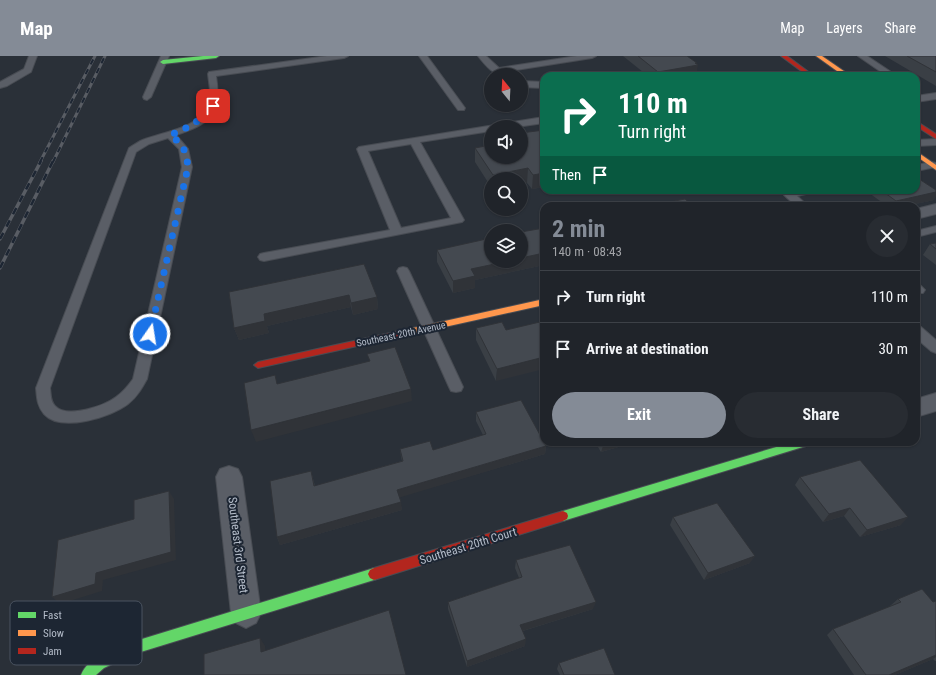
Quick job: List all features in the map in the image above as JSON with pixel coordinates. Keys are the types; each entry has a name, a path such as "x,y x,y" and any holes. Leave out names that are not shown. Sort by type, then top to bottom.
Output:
{"street":[{"path":"164,59 216,56"},
{"path":"784,56 806,72"},
{"path":"819,56 842,72"},
{"path":"920,126 936,137"},
{"path":"920,156 934,167"},
{"name":"Southeast 20th Avenue","path":"258,364 540,303"},
{"path":"920,407 936,402"},
{"name":"Southeast 20th Court","path":"142,645 793,446"},
{"name":"Southeast 3rd Street","path":"229,477 246,613"},
{"name":"Southeast 20th Court","path":"87,675 97,665"}],"lane":[{"path":"0,85 28,70 33,56"},
{"path":"170,135 177,140 186,153 188,167 140,379 133,391 121,402 105,410 89,416 71,418 57,415 44,404 42,399 43,388 132,150 147,142 170,135 191,126 205,116 213,106 214,96 212,74 344,56"},
{"path":"423,56 460,108"},
{"path":"482,56 494,68"},
{"path":"526,68 592,56"},
{"path":"862,56 887,72"},
{"path":"147,97 164,59"},
{"path":"528,84 540,85"},
{"path":"920,94 926,98"},
{"path":"920,99 936,96"},
{"path":"528,122 540,121"},
{"path":"397,232 362,149 484,129"},
{"path":"264,257 458,220 414,141"},
{"path":"920,143 936,142"},
{"path":"920,168 934,167"},
{"path":"789,194 798,202"},
{"path":"920,233 936,229"},
{"path":"403,271 456,387"},
{"path":"920,334 936,348"}],"building":[{"path":"638,56 687,56 698,65 658,72"},
{"path":"907,56 936,56 936,72"},
{"path":"540,131 540,174 533,175 528,168 508,172 491,172 486,164 528,164 528,132"},
{"path":"484,146 484,162 475,148"},
{"path":"920,180 936,190 936,192 896,201 886,194 920,194"},
{"path":"685,199 688,202 670,202"},
{"path":"540,229 540,254 528,256 528,231"},
{"path":"484,240 484,266 471,269 475,276 453,281 437,250"},
{"path":"936,243 936,249 930,244"},
{"path":"364,264 377,297 351,303 349,295 264,314 265,321 234,328 229,292"},
{"path":"502,322 506,330 540,322 540,358 497,369 476,328"},
{"path":"395,347 411,389 251,430 244,383 275,375 277,384 370,361 367,354"},
{"path":"521,400 540,435 540,446 546,446 397,490 401,502 277,537 270,481 311,471 314,486 403,461 400,449 430,441 433,450 486,434 476,412"},
{"path":"860,460 908,517 867,530 850,508 829,514 800,477"},
{"path":"169,491 171,552 96,573 95,584 52,597 58,540 134,519 134,500"},
{"path":"717,503 755,556 708,573 673,517"},
{"path":"570,545 596,602 520,625 526,639 467,661 448,602 522,577 516,560"},
{"path":"922,589 933,602 936,601 936,655 889,675 866,675 833,629 901,602 898,599"},
{"path":"389,610 406,675 204,675 204,654 260,638 261,652"},
{"path":"604,648 615,675 564,675 559,663"}],"railway":[{"path":"40,162 95,56"},
{"path":"53,162 105,56"},
{"path":"0,239 41,161"},
{"path":"0,268 53,161"}],"traffic: fast":[{"path":"163,62 216,56"},
{"path":"563,516 793,446"},
{"path":"142,645 374,574"},
{"path":"87,675 97,665"}],"traffic: slow":[{"path":"819,56 842,72"},
{"path":"920,156 936,168"},
{"path":"404,333 540,303"}],"traffic: jam":[{"path":"784,56 806,72"},
{"path":"920,126 936,137"},
{"path":"258,365 404,333"},
{"path":"374,574 563,516"}],"route":[{"path":"150,334 188,167 186,153 177,140 170,135 191,126 205,116 213,106"}]}
